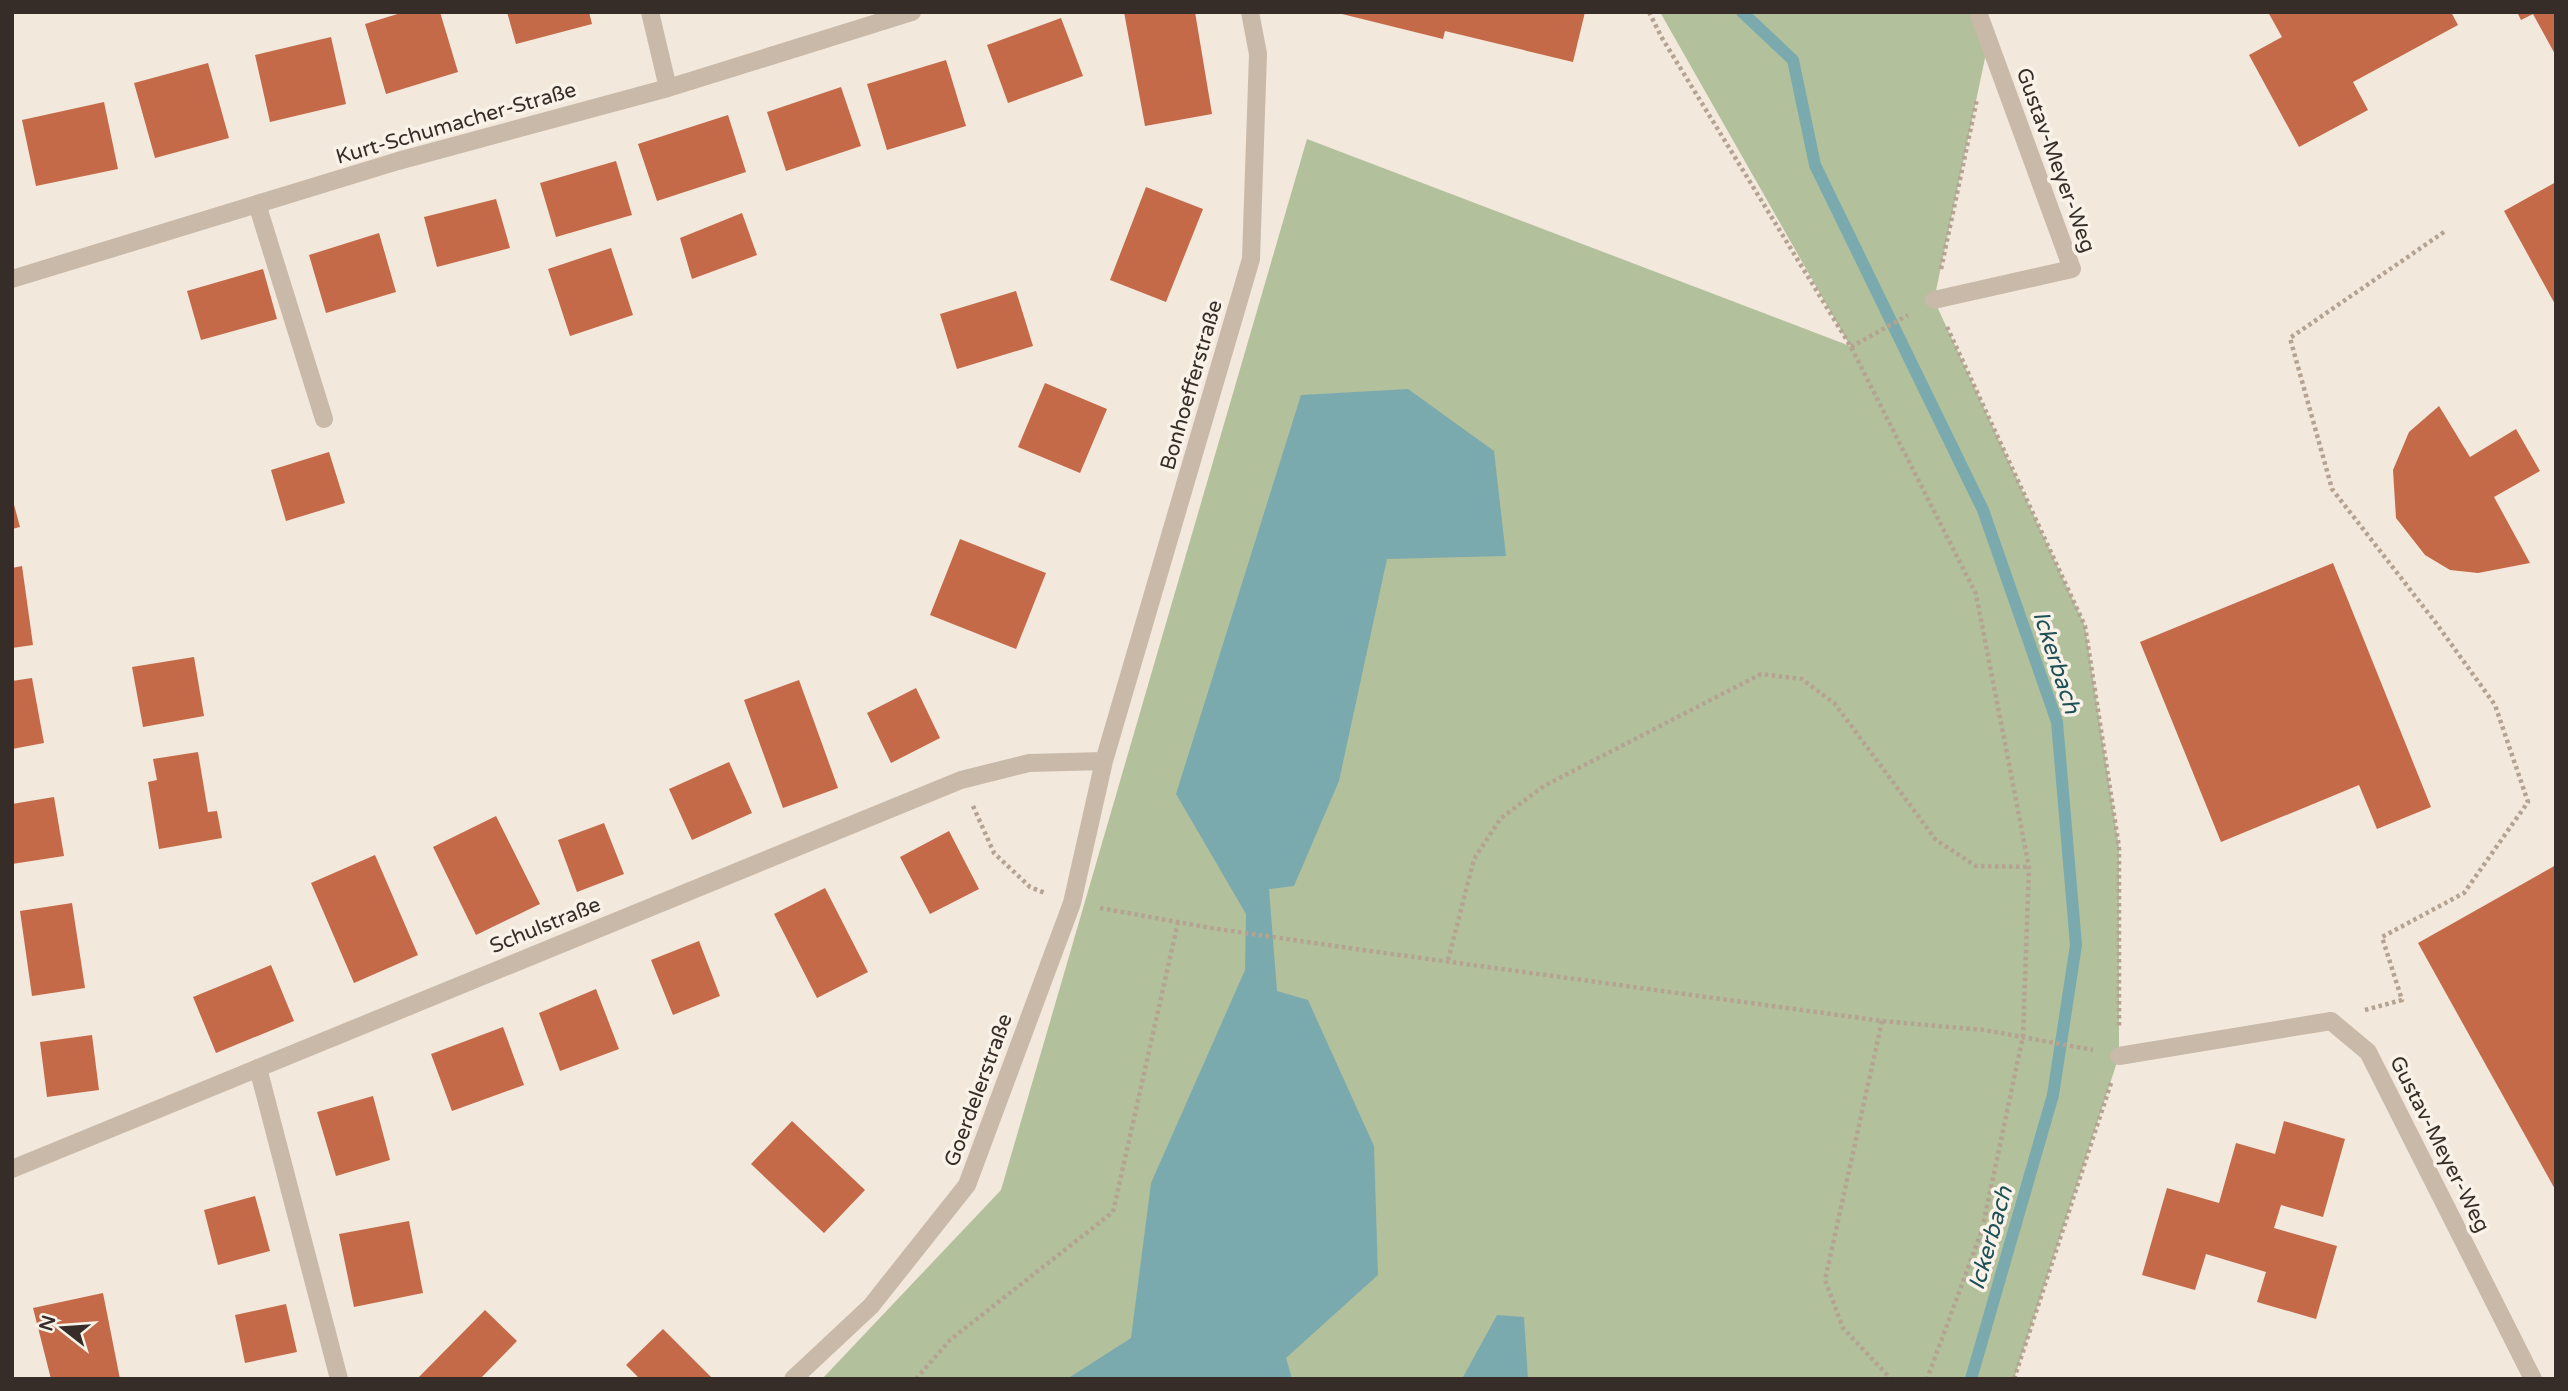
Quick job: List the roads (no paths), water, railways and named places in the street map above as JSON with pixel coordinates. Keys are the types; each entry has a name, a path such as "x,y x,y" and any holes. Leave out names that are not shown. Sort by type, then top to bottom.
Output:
{"street":[{"path":"650,12 668,88"},
{"name":"Kurt-Schumacher-Straße","path":"12,279 398,161 668,88 912,12"},
{"name":"Bonhoefferstraße","path":"1104,761 1251,259 1258,54 1250,12"},
{"name":"Gustav-Meyer-Weg","path":"1934,300 2072,269 1978,12"},
{"path":"257,204 324,419"},
{"name":"Schulstraße","path":"12,1169 961,780 1029,763 1104,761"},
{"name":"Goerdelerstraße","path":"793,1379 872,1306 967,1185 1072,903 1104,761"},
{"name":"Gustav-Meyer-Weg","path":"2119,1056 2331,1021 2368,1052 2533,1379"},
{"path":"258,1068 340,1379"}],"water":[{"path":"1408,389 1494,451 1506,556 1387,559 1339,781 1294,886 1269,889 1277,991 1308,1000 1374,1146 1378,1275 1286,1358 1292,1379 1067,1379 1131,1338 1151,1183 1245,970 1246,914 1176,794 1301,395"},
{"path":"1497,1315 1524,1317 1528,1379 1462,1379"}],"waterway":[{"name":"Ickerbach","path":"1742,12 1793,60 1815,165 1983,510 2057,722 2076,945 2053,1095 1971,1379"}]}
